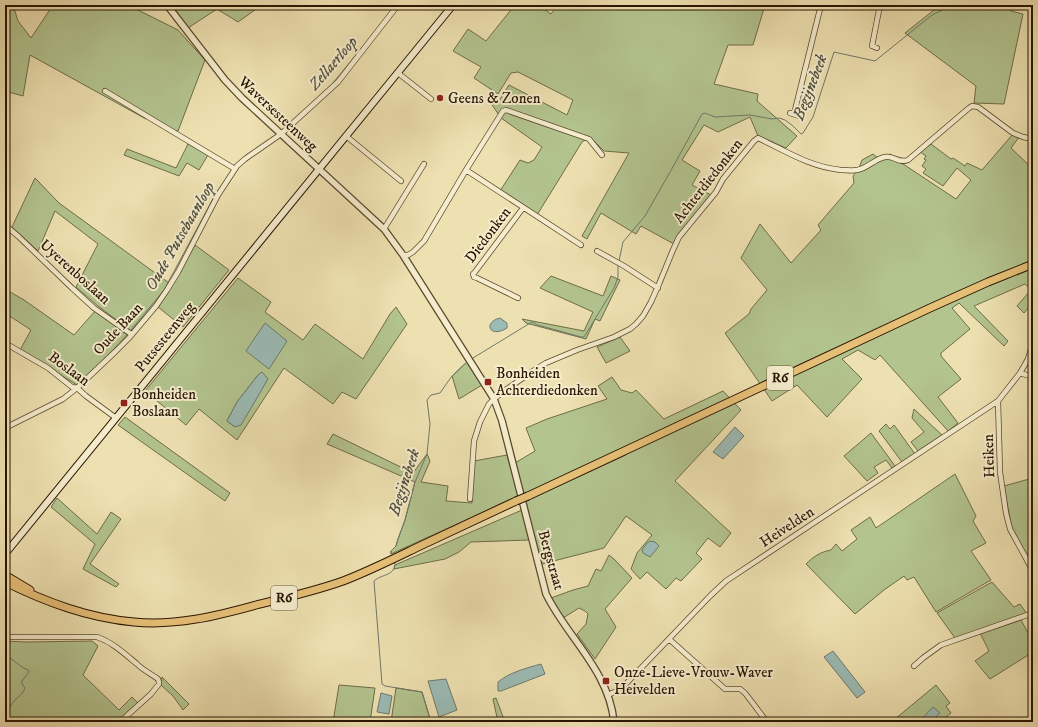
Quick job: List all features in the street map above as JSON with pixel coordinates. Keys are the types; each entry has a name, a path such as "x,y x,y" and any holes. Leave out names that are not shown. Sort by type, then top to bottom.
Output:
{"main road":[{"name":"Putsesteenweg","path":"5,554 453,5"},
{"name":"R6","path":"5,582 68,609 92,616 136,622 162,623 202,618 302,594 344,580 378,566 936,305 1033,264"},
{"name":"R6","path":"5,574 38,597"}],"street":[{"name":"Waversesteenweg","path":"167,5 225,80 242,98 384,229 403,255 494,399 502,420 512,462"},
{"name":"Oude Baan","path":"5,428 49,406 77,388 132,334 156,306 167,290 218,195 235,169 245,159 281,134 338,82 398,5"},
{"path":"794,114 821,5"},
{"path":"877,48 872,46 880,5"},
{"path":"398,73 431,99"},
{"path":"105,91 235,169"},
{"name":"Achterdiedonken","path":"494,399 546,363 577,350 605,341 630,329 647,311 679,237 716,192 723,179 758,138 816,166 852,171 865,168 880,158 886,156 901,161 908,160 972,106 978,107 1013,132 1023,137 1033,139"},
{"path":"403,255 408,255 413,252 424,241 503,111 506,110 581,135 589,139 602,155"},
{"path":"346,136 401,181"},
{"path":"384,229 424,164"},
{"name":"Diedonken","path":"466,170 581,245"},
{"name":"Diedonken","path":"518,298 474,277 474,274 523,208"},
{"name":"Uyerenboslaan","path":"5,225 20,236 94,308 132,334"},
{"path":"597,251 658,288"},
{"name":"Boslaan","path":"5,343 43,364 72,387 77,388 116,418"},
{"path":"998,401 1020,373 1028,359 1033,343"},
{"path":"1020,373 1033,377"},
{"path":"470,499 472,462 476,432 485,410 494,399"},
{"name":"Heiken","path":"998,401 1000,472 1006,513 1010,529 1033,571"},
{"name":"Heivelden","path":"608,695 620,689 726,581 998,401"},
{"name":"Bergstraat","path":"512,462 546,594 553,609 591,662 601,679 608,695 614,722"},
{"path":"914,666 941,645 1033,613"},
{"path":"5,637 97,637 103,639 130,658 158,679 159,684 151,694 120,722"},
{"path":"669,639 725,689 740,689 745,693 767,722"}],"green space":[{"path":"5,5 13,5 18,21 31,38 53,5 132,5 132,7 178,30 205,60 178,131 173,130 148,115 146,119 30,55 23,96 5,91"},
{"path":"172,5 257,5 259,7 238,22 217,9 188,28"},
{"path":"513,5 539,5 551,14 558,5 765,5 753,45 728,45 714,84 758,94 757,101 797,136 786,148 758,136 750,117 718,132 704,125 682,160 700,171 692,185 711,195 678,235 674,244 641,226 636,234 601,213 587,239 582,236 629,153 604,151 590,137 582,142 537,215 500,191 520,160 528,163 534,160 542,147 501,118 488,99 497,104 509,85 567,115 573,100 518,72 511,73 498,94 474,78 481,67 453,51 468,29 486,41 514,6"},
{"path":"938,5 1012,5 1011,11 1023,14 1004,104 974,103 976,86 905,33 939,6"},
{"path":"1013,134 1019,137 1011,148 1033,169 1033,292 1025,284 974,306 1008,341 1004,346 959,303 952,308 970,329 941,353 941,356 961,379 938,397 958,423 948,431 880,355 875,360 858,350 842,359 862,379 827,417 797,385 772,401 725,333 749,314 751,309 767,290 741,258 760,224 791,263 821,230 818,225 854,183 853,176 859,168 862,160 873,154 878,158 890,154 956,199 971,180 957,168 943,186 923,173 926,169 922,166 926,160 924,159 926,156 920,152 931,144 951,159 953,158 965,166 967,163 982,170"},
{"path":"188,144 208,155 199,170 187,163 179,176 124,155 127,149 176,168"},
{"path":"35,178 59,203 169,283 157,302 131,331 76,287 98,244 55,211 38,251 12,227"},
{"path":"195,245 229,270 183,327 158,307"},
{"path":"551,276 603,296 611,276 620,280 600,321 595,319 586,339 526,323 522,319 584,331 593,312 540,288"},
{"path":"238,278 271,302 265,312 303,340 315,324 363,359 390,314 396,307 407,324 356,399 342,392 333,404 284,368 237,440 199,409 186,425 145,391","holes":["258,375 235,427 227,421 237,402"]},
{"path":"5,289 24,300 74,335 96,310 127,335 101,363 77,385 20,350 31,330 5,313"},
{"path":"1030,291 1033,294 1033,303 1024,313 1017,306"},
{"path":"620,337 630,351 606,363 597,347"},
{"path":"467,362 482,385 459,399 452,376"},
{"path":"612,377 621,390 632,393 636,390 664,419 723,391 741,410 675,481 731,533 720,547 708,538 696,553 702,559 681,581 676,578 666,589 647,572 640,579 631,569 637,553 652,535 626,516 604,548 542,564 526,501 626,455 625,447 524,494 515,463 535,451 526,428 547,419 607,399 598,386"},
{"path":"914,409 942,435 918,451 911,442 924,432 912,418"},
{"path":"125,417 230,493 225,501 118,425"},
{"path":"886,424 890,429 894,425 915,454 902,462 879,431"},
{"path":"871,433 895,466 892,468 886,460 874,467 878,473 867,481 844,456"},
{"path":"333,434 413,473 427,454 430,461 421,482 448,486 446,501 472,503 474,461 507,455 519,496 391,554 391,551 396,546 405,520 415,482 327,444"},
{"path":"955,474 976,516 973,521 986,543 971,551 991,580 936,612 914,577 907,580 904,576 855,614 806,564 817,555 831,550 836,544 842,551 857,539 851,530 870,517 876,528"},
{"path":"1033,478 1033,568 1012,529 1004,486"},
{"path":"57,498 97,534 111,512 121,519 90,564 119,584 116,587 83,569 95,544 51,507"},
{"path":"522,510 530,540 471,542 459,552 445,559 394,569 395,565"},
{"path":"609,555 632,578 605,609 616,627 595,659 577,634 586,624 588,614 579,608 563,618 551,598 588,586 596,569 601,571"},
{"path":"992,582 1014,607 1020,604 1027,614 955,638 937,613"},
{"path":"1021,620 1033,642 1033,652 990,679 975,661 989,651 980,633"},
{"path":"5,641 92,641 98,646 83,675 119,710 132,697 138,703 117,722 5,722"},
{"path":"162,677 189,704 183,710 173,696 161,685"},
{"path":"339,685 375,688 370,722 333,722"},
{"path":"936,685 950,703 946,706 951,713 940,722 897,722 895,719"},
{"path":"396,688 422,692 431,722 391,722"},
{"path":"496,698 505,722 498,722 493,699"}],"water":[{"path":"500,318 507,323 507,328 496,332 492,331 490,329 491,323"},
{"path":"265,323 287,341 269,369 246,351"},
{"path":"262,372 268,379 241,425 235,427 227,421 237,402"},
{"path":"735,427 744,436 723,459 713,452"},
{"path":"650,541 655,542 659,546 650,557 643,553 642,550"},
{"path":"833,651 865,692 857,698 824,657"},
{"path":"541,664 545,674 498,691 498,682 519,671"},
{"path":"446,679 457,710 439,717 428,681"},
{"path":"381,693 392,696 389,714 377,712"},
{"path":"933,707 940,713 931,722 919,722"}],"waterway":[{"name":"Zellaerloop","path":"388,14 395,5"},
{"name":"Begijnebeek","path":"619,261 623,242 645,216 702,114 705,113 715,117 750,115 772,119 779,118 785,120 801,134 813,117 834,52 875,61 932,15 953,5"},
{"name":"Zellaerloop","path":"372,35 385,19"},
{"name":"Zellaerloop","path":"333,83 364,45"},
{"name":"Zellaerloop","path":"246,155 267,141"},
{"name":"Zellaerloop","path":"237,163 242,159"},
{"name":"Oude Putsebaanloop","path":"131,330 164,290 214,197"},
{"name":"Begijnebeek","path":"473,358 532,322 538,325 584,337 614,288 618,277 618,265"},
{"name":"Begijnebeek","path":"391,554 391,551 396,546 405,520 415,482 427,454 430,424 427,400 431,395 440,393 452,376 467,362"},
{"name":"Begijnebeek","path":"395,562 391,572 374,581 382,684 385,686 422,692 431,722"},
{"path":"5,654 29,672 22,681 25,688 23,692 5,712"}],"place":[{"name":"Geens & Zonen","path":"440,98"},
{"name":"Bonheiden Achterdiedonken","path":"488,382"},
{"name":"Bonheiden Boslaan","path":"124,403"},
{"name":"Onze-Lieve-Vrouw-Waver Heivelden","path":"606,681"}]}
